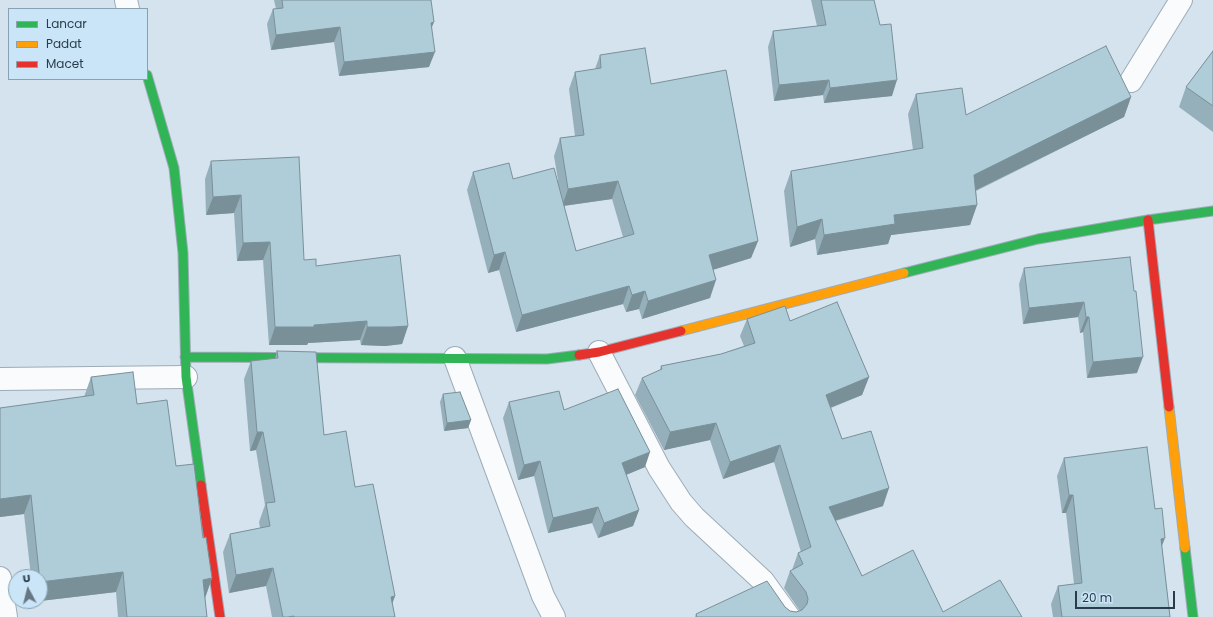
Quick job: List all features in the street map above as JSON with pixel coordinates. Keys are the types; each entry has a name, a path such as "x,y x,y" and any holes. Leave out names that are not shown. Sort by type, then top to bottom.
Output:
{"street":[{"path":"1131,81 1181,0"},
{"path":"148,78 174,168 182,253 185,367 220,617"},
{"path":"0,379 185,367 455,358 547,359 599,352 1038,239 1148,220 1213,211"},
{"path":"1148,220 1193,617"},
{"path":"599,352 659,468 681,502 694,517 763,581 789,617"},
{"path":"455,358 544,596 554,617"},
{"path":"0,578 6,617"}],"building":[{"path":"282,0 431,0 434,22 431,23 435,52 344,62 340,27 276,35 273,9 283,8"},
{"path":"821,0 874,0 880,25 891,24 897,80 830,88 829,80 779,85 773,31 826,25"},
{"path":"1106,46 1131,97 974,175 977,205 894,215 895,224 824,235 822,219 797,227 791,171 923,148 916,94 962,88 966,115"},
{"path":"645,48 651,84 726,70 758,241 709,255 716,280 648,301 645,291 632,295 629,286 522,315 505,252 494,255 473,172 509,163 513,179 554,168 576,251 634,234 618,181 568,189 560,138 584,135 575,72 601,68 600,55"},
{"path":"1213,51 1213,106 1186,87"},
{"path":"299,157 304,260 316,259 316,266 400,255 408,326 367,327 367,321 314,325 314,327 275,327 270,242 243,243 241,195 213,197 211,161"},
{"path":"1130,257 1134,291 1136,291 1143,357 1093,362 1089,317 1086,317 1084,302 1029,308 1024,268"},
{"path":"837,302 869,377 826,395 842,439 871,431 889,488 829,507 862,576 913,550 943,612 1000,580 1022,617 697,617 696,614 767,581 785,607 790,611 796,612 802,610 807,604 808,599 806,592 790,571 803,564 798,553 811,547 780,445 730,462 716,423 670,432 642,378 662,369 661,366 721,354 755,343 747,319 785,306 790,321"},
{"path":"277,351 316,352 324,435 346,431 355,487 373,484 395,596 391,597 395,617 283,617 273,568 236,575 230,534 270,526 266,503 275,502 263,432 257,432 251,361 278,358"},
{"path":"133,372 137,404 167,400 176,466 194,464 203,538 206,537 212,578 203,580 207,617 127,617 123,572 48,581 48,569 39,569 31,495 0,499 0,408 94,395 91,377"},
{"path":"618,389 650,452 622,463 639,510 604,523 598,507 553,518 540,461 524,465 509,402 559,391 564,410"},
{"path":"460,392 471,420 447,423 443,394"},
{"path":"1147,447 1155,509 1162,508 1165,538 1161,539 1170,617 1062,617 1058,586 1082,583 1073,495 1069,495 1064,458"}],"traffic: fast":[{"path":"148,78 174,168 183,253 186,377 201,485"},
{"path":"904,273 1038,239 1148,220 1213,211"},
{"path":"185,357 547,359 579,355"},
{"path":"1185,548 1193,617"}],"traffic: slow":[{"path":"681,331 904,273"},
{"path":"1169,407 1185,548"}],"traffic: jam":[{"path":"1148,220 1169,407"},
{"path":"579,355 599,352 681,331"},
{"path":"201,485 220,617"}]}
